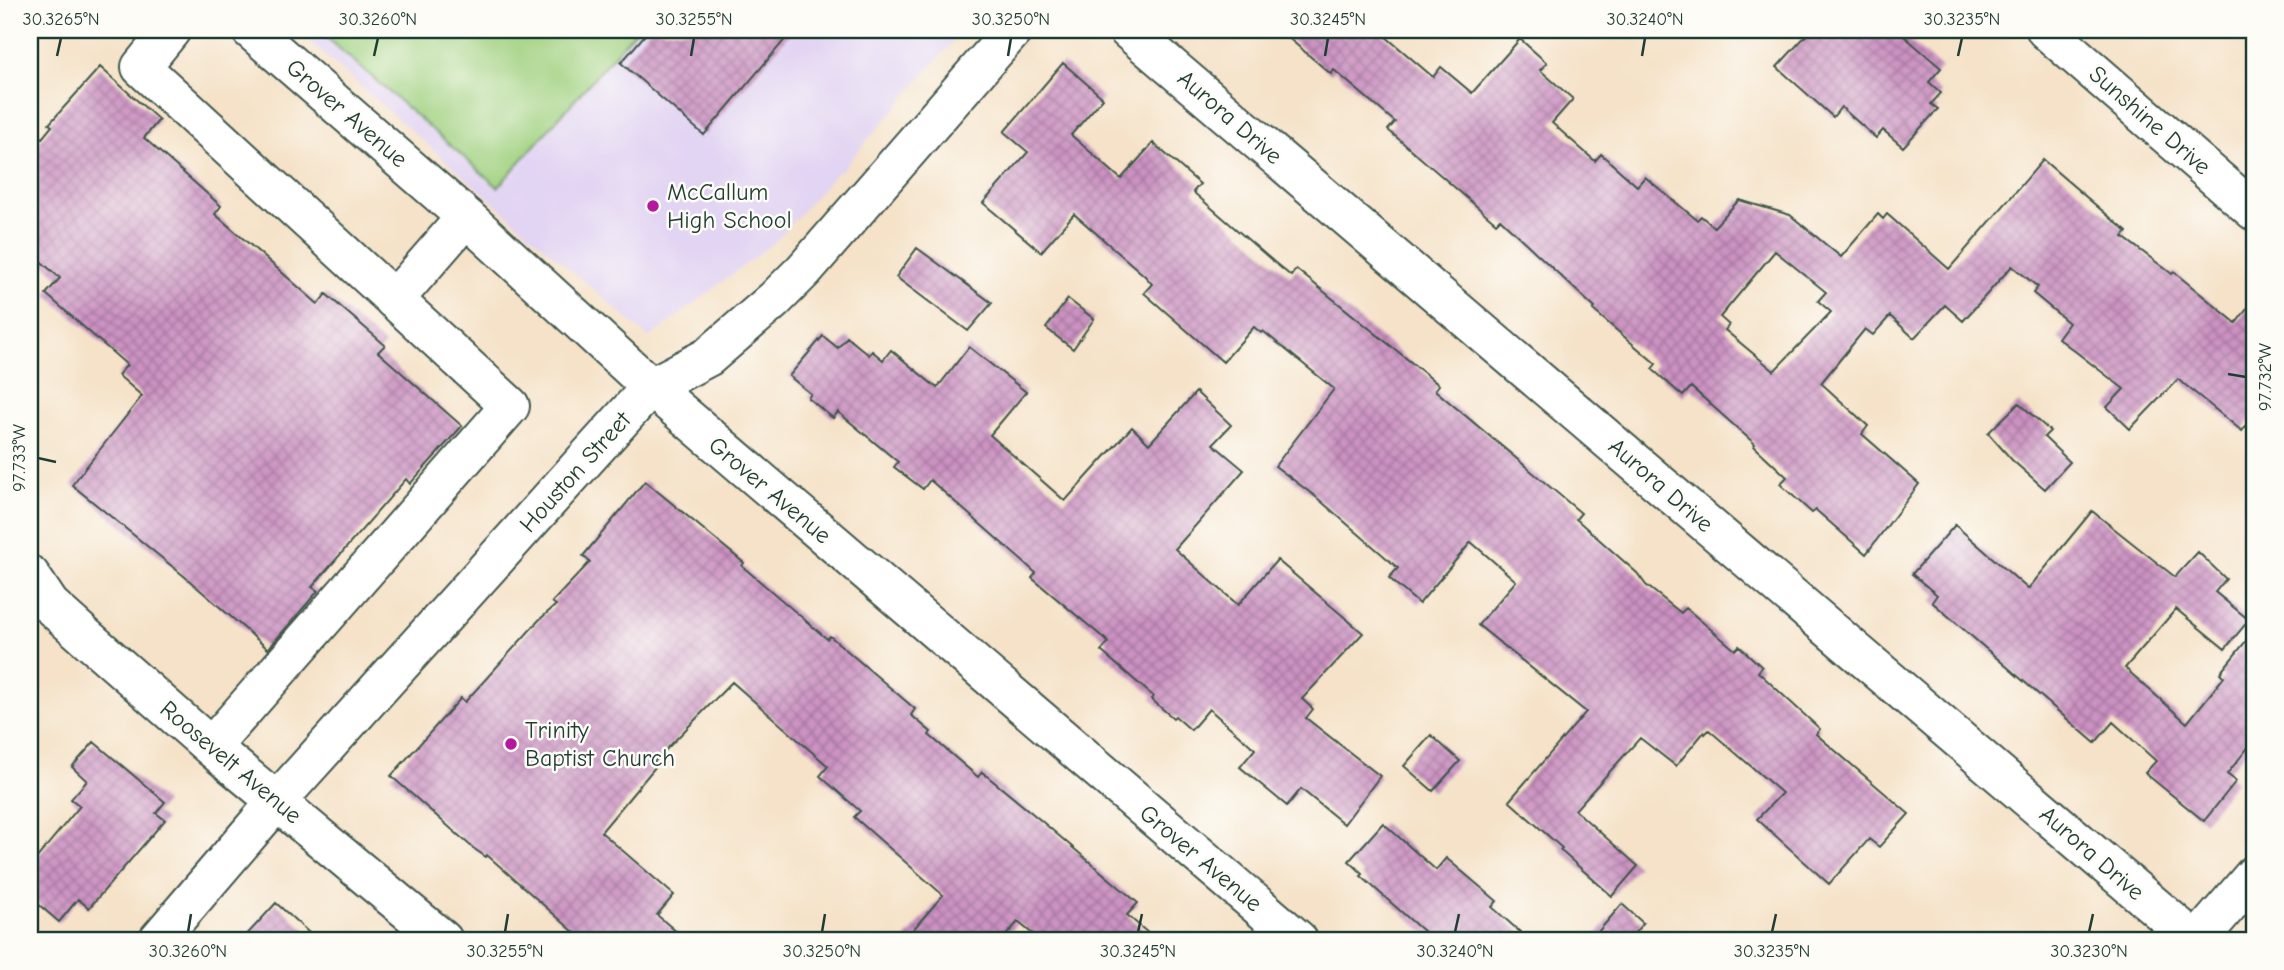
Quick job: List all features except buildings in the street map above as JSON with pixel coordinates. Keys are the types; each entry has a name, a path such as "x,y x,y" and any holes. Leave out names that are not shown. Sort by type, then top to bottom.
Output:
{"street":[{"path":"171,30 141,67 510,406 211,747"},
{"name":"Grover Avenue","path":"251,30 466,217 651,387 1298,940"},
{"name":"Houston Street","path":"158,940 277,801 651,387 708,357 774,300 804,270 1013,30"},
{"name":"Aurora Drive","path":"1128,30 2196,940"},
{"name":"Sunshine Drive","path":"2046,30 2254,211"},
{"path":"394,300 466,217"},
{"name":"Roosevelt Avenue","path":"30,575 50,605 211,747 443,940"},
{"path":"2196,940 2254,875"}],"shaded area":[{"name":"McCallum High School","path":"296,30 963,30 841,171 837,172 777,240 649,338"}],"green space":[{"path":"318,30 636,30 498,187"}],"place":[{"name":"McCallum High School","path":"653,206"},
{"name":"Trinity Baptist Church","path":"511,744"}]}
